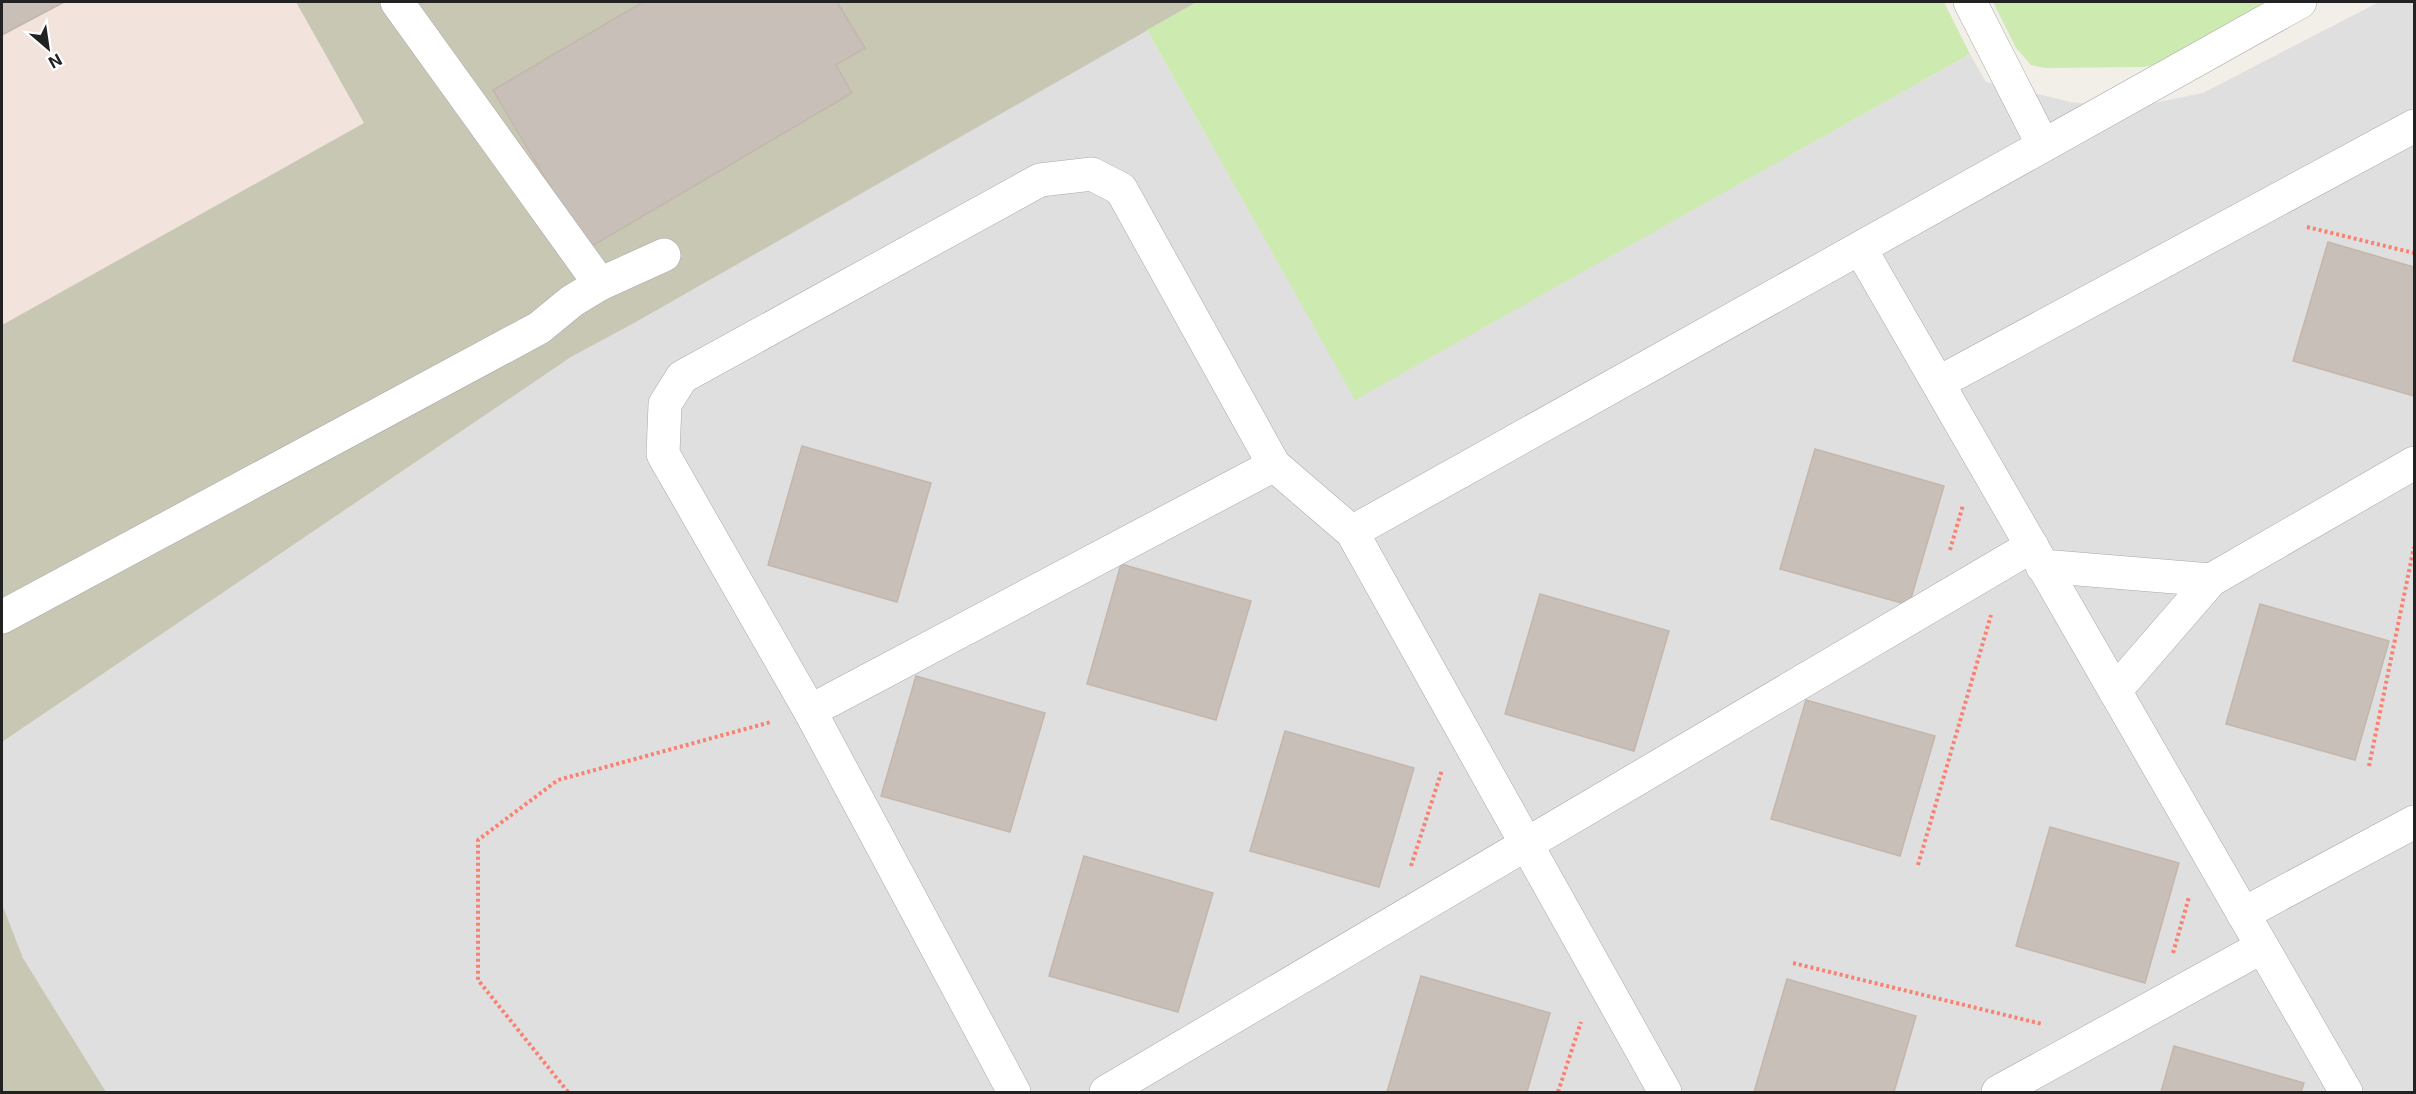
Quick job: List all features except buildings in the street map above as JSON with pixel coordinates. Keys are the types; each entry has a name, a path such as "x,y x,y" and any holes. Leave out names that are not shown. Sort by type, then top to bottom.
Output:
{"street":[{"path":"397,2 600,284"},
{"path":"1970,2 2043,145"},
{"path":"1353,532 2300,2"},
{"path":"1938,383 2415,126"},
{"path":"1014,1092 810,711 663,454 665,405 682,377 1040,180 1092,174 1121,189 1274,465 1353,532 1665,1092"},
{"path":"1860,248 1979,454 2027,557 2115,691 2346,1092"},
{"path":"2,617 539,328 572,301 600,284 664,255"},
{"path":"2115,691 2211,580 2415,464"},
{"path":"810,711 1274,465"},
{"path":"1106,1092 1933,605 2027,557 2211,580"},
{"path":"2243,914 2415,822"},
{"path":"1998,1092 2262,947"}],"path":[{"path":"2251,214 2415,253"},
{"path":"1933,605 1979,454"},
{"path":"2369,766 2415,547"},
{"path":"1918,865 2027,557"},
{"path":"568,1092 478,980 478,840 558,780 810,711"},
{"path":"1410,867 1458,721"},
{"path":"2157,1005 2204,847"},
{"path":"1793,963 2098,1038"},
{"path":"1558,1092 1597,970"}],"shaded area":[{"path":"2,2 296,2 364,123 2,325"},
{"path":"296,2 1197,2 571,357 2,742 2,325 364,123"},
{"path":"2379,2 2414,2 2414,1092 106,1092 23,958 2,904 2,742 571,357 1147,30 1355,399 1970,54 1986,82 2071,102 2129,108 2203,93"},
{"path":"2,904 23,958 106,1092 2,1092"}],"green space":[{"path":"1197,2 1944,2 1970,54 1355,400 1147,30"},
{"path":"1993,2 2305,2 2189,57 2144,67 2045,68 2031,65 2016,48"}]}
